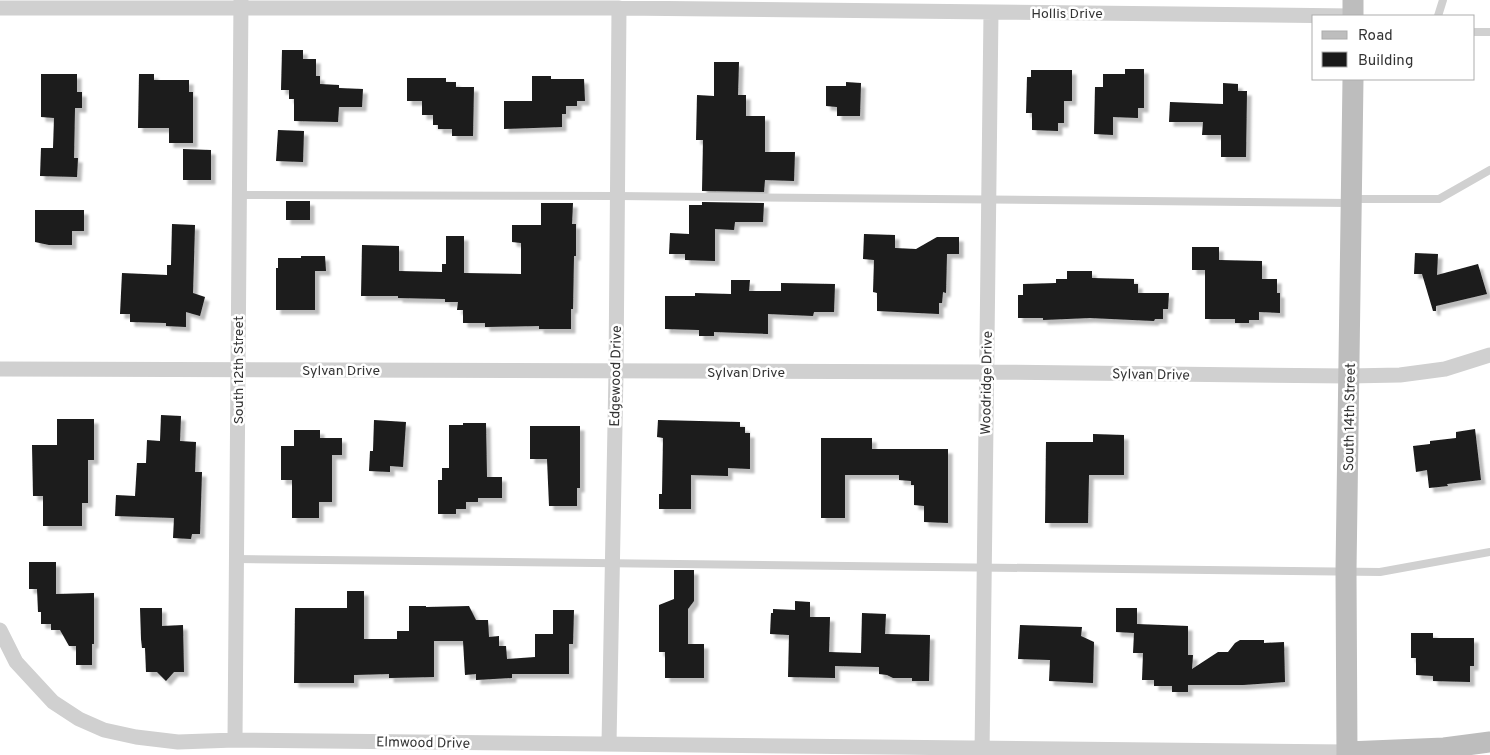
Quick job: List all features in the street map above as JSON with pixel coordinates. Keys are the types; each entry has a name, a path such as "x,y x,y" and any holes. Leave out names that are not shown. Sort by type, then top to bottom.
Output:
{"main road":[{"path":"1353,0 1353,15"},
{"name":"South 14th Street","path":"1347,754 1346,572 1353,80"},
{"name":"Elmwood Drive","path":"1347,754 1444,748 1490,742"}],"street":[{"name":"Hollis Drive","path":"0,8 240,3 842,6 991,12 1312,16"},
{"name":"South 12th Street","path":"235,740 240,3"},
{"name":"Edgewood Drive","path":"609,744 616,372 617,196 626,5"},
{"name":"Woodridge Drive","path":"982,751 991,12"},
{"name":"Sylvan Drive","path":"0,369 986,372 1349,376 1400,375 1445,369 1490,355"},
{"name":"Elmwood Drive","path":"0,630 16,662 53,702 79,718 104,730 136,737 178,742 235,740 609,744 982,751 1347,754"}],"lane":[{"path":"1438,15 1443,0"},
{"path":"1475,32 1490,32"},
{"path":"239,195 617,196 989,201 1351,201 1439,199 1490,170"},
{"path":"236,559 1380,572 1490,552"}],"building":[{"path":"282,50 303,50 303,59 316,59 316,76 320,76 320,84 339,85 339,88 363,89 362,107 339,107 338,122 294,121 294,99 289,99 289,90 281,90"},
{"path":"714,62 739,62 738,95 746,95 746,116 765,116 765,152 795,152 794,181 765,180 764,192 702,191 703,140 696,140 697,95 714,96"},
{"path":"1125,69 1144,69 1144,108 1138,108 1138,118 1113,117 1113,135 1094,134 1095,87 1103,87 1103,74 1125,74"},
{"path":"1031,70 1072,70 1072,101 1064,101 1064,123 1058,123 1058,131 1032,130 1032,113 1026,113 1027,77 1031,77"},
{"path":"41,74 77,74 77,92 82,92 82,108 75,108 74,158 78,158 77,177 40,176 41,148 53,148 54,118 41,117"},
{"path":"139,74 154,74 154,80 189,80 189,92 193,92 193,143 169,143 169,128 138,128"},
{"path":"532,76 551,76 551,79 584,79 585,101 577,101 577,106 566,106 566,114 562,114 562,127 504,129 504,101 532,101"},
{"path":"407,78 446,78 446,82 456,82 456,87 474,87 473,136 452,136 452,129 438,129 438,125 433,125 433,115 422,115 422,101 407,101"},
{"path":"846,82 861,83 860,116 837,116 837,107 826,106 826,86 846,86"},
{"path":"1223,83 1238,84 1238,91 1247,91 1246,157 1221,157 1221,135 1202,135 1203,122 1169,122 1170,102 1223,104"},
{"path":"278,130 304,131 303,162 276,161"},
{"path":"183,149 211,150 211,180 183,180"},
{"path":"286,201 310,201 310,220 286,220"},
{"path":"702,202 764,203 763,222 735,222 734,230 715,229 715,261 685,260 685,254 669,254 670,233 689,234 689,205 702,205"},
{"path":"541,203 573,203 572,224 576,224 576,256 574,256 571,329 539,329 539,326 485,327 485,323 463,323 463,310 457,310 458,302 445,302 445,299 398,298 398,296 361,296 362,245 399,246 399,271 442,272 442,264 446,264 446,236 464,236 464,273 521,274 521,243 512,242 512,225 541,225"},
{"path":"35,210 84,210 84,231 72,231 72,245 49,245 35,242"},
{"path":"172,224 195,225 193,293 205,297 200,316 186,312 186,327 166,326 166,323 130,322 130,314 120,314 122,273 167,275 167,265 171,265"},
{"path":"864,234 895,235 895,248 916,249 937,237 959,237 959,254 947,254 946,293 943,292 942,303 939,303 939,314 877,311 877,293 873,292 874,260 863,259"},
{"path":"1192,247 1219,247 1219,260 1262,261 1262,279 1277,279 1277,293 1280,293 1280,313 1259,312 1259,320 1249,320 1249,323 1235,323 1235,319 1205,319 1205,270 1192,270"},
{"path":"1415,253 1438,254 1437,275 1478,264 1487,294 1436,306 1436,311 1433,311 1422,274 1414,274"},
{"path":"301,256 325,256 326,271 315,271 315,310 276,310 276,268 278,268 278,258 301,258"},
{"path":"1067,271 1092,271 1092,278 1134,279 1134,284 1138,284 1138,293 1169,293 1168,309 1163,309 1163,319 1155,319 1154,321 1090,318 1043,320 1043,318 1018,318 1018,295 1023,295 1023,284 1056,283 1056,279 1067,279"},
{"path":"731,280 750,280 749,291 781,291 781,283 835,284 834,312 814,312 813,316 768,314 768,334 714,332 714,336 699,336 699,330 665,329 665,296 695,296 695,293 731,294"},
{"path":"161,415 181,416 180,441 196,442 195,472 202,472 200,534 192,534 191,539 173,538 174,518 115,516 116,495 135,496 137,463 146,463 147,440 160,441"},
{"path":"57,419 94,419 94,460 88,460 88,503 82,503 82,526 43,526 43,496 33,496 32,445 57,445"},
{"path":"374,420 406,422 403,467 390,466 390,472 369,471 370,451 373,451"},
{"path":"658,420 740,422 740,427 745,427 745,433 750,433 750,469 728,468 728,476 691,475 691,509 659,509 659,494 662,494 663,438 657,437"},
{"path":"463,423 486,423 487,477 502,477 502,498 478,498 478,502 466,502 466,509 456,509 456,514 438,514 438,480 442,480 442,468 449,468 449,425 463,425"},
{"path":"530,426 580,426 580,488 577,488 577,506 549,506 547,459 530,459"},
{"path":"1475,429 1481,480 1429,488 1427,470 1416,472 1413,446 1430,444 1430,441 1456,438 1456,432"},
{"path":"294,430 320,430 320,438 342,438 342,455 332,455 332,502 319,502 319,518 292,518 292,480 281,480 281,446 294,446"},
{"path":"1093,434 1124,435 1124,475 1089,475 1088,523 1045,523 1046,442 1093,442"},
{"path":"821,438 872,438 872,449 948,449 948,523 924,522 924,506 914,505 914,485 911,485 911,481 899,480 899,475 845,475 845,518 821,518"},
{"path":"29,562 56,562 56,594 94,593 92,665 76,665 76,646 69,646 60,630 51,630 51,624 41,624 41,612 38,612 37,589 29,589"},
{"path":"674,570 694,570 694,601 688,609 688,644 704,644 704,678 665,678 665,652 659,652 659,605 674,599"},
{"path":"347,591 364,591 364,639 397,639 397,631 409,631 409,606 469,606 476,620 488,620 489,637 499,636 499,646 506,646 507,659 535,657 535,634 553,634 553,610 574,610 573,644 569,644 569,674 512,674 512,678 476,680 476,674 465,675 463,641 434,641 434,677 389,678 389,674 354,675 354,683 294,683 295,608 347,608"},
{"path":"795,601 810,602 810,617 830,617 829,652 861,653 862,613 886,614 885,634 930,635 929,681 912,681 912,678 893,678 879,674 879,667 835,666 835,678 788,677 789,635 770,634 771,613 773,613 773,609 795,610"},
{"path":"140,608 162,608 162,626 183,625 184,672 174,672 166,681 157,672 146,672 145,648 142,648 141,639"},
{"path":"1116,608 1137,608 1137,624 1188,626 1188,655 1193,655 1192,669 1218,652 1228,652 1240,640 1264,640 1264,643 1284,642 1285,682 1243,685 1188,685 1188,692 1172,692 1172,686 1154,686 1154,680 1142,680 1143,653 1133,653 1134,633 1116,632"},
{"path":"1020,625 1082,627 1081,636 1094,642 1093,683 1049,681 1050,660 1018,659"},
{"path":"1411,633 1433,633 1433,638 1474,638 1474,666 1470,666 1470,682 1433,681 1433,676 1416,675 1416,658 1411,658"}]}
